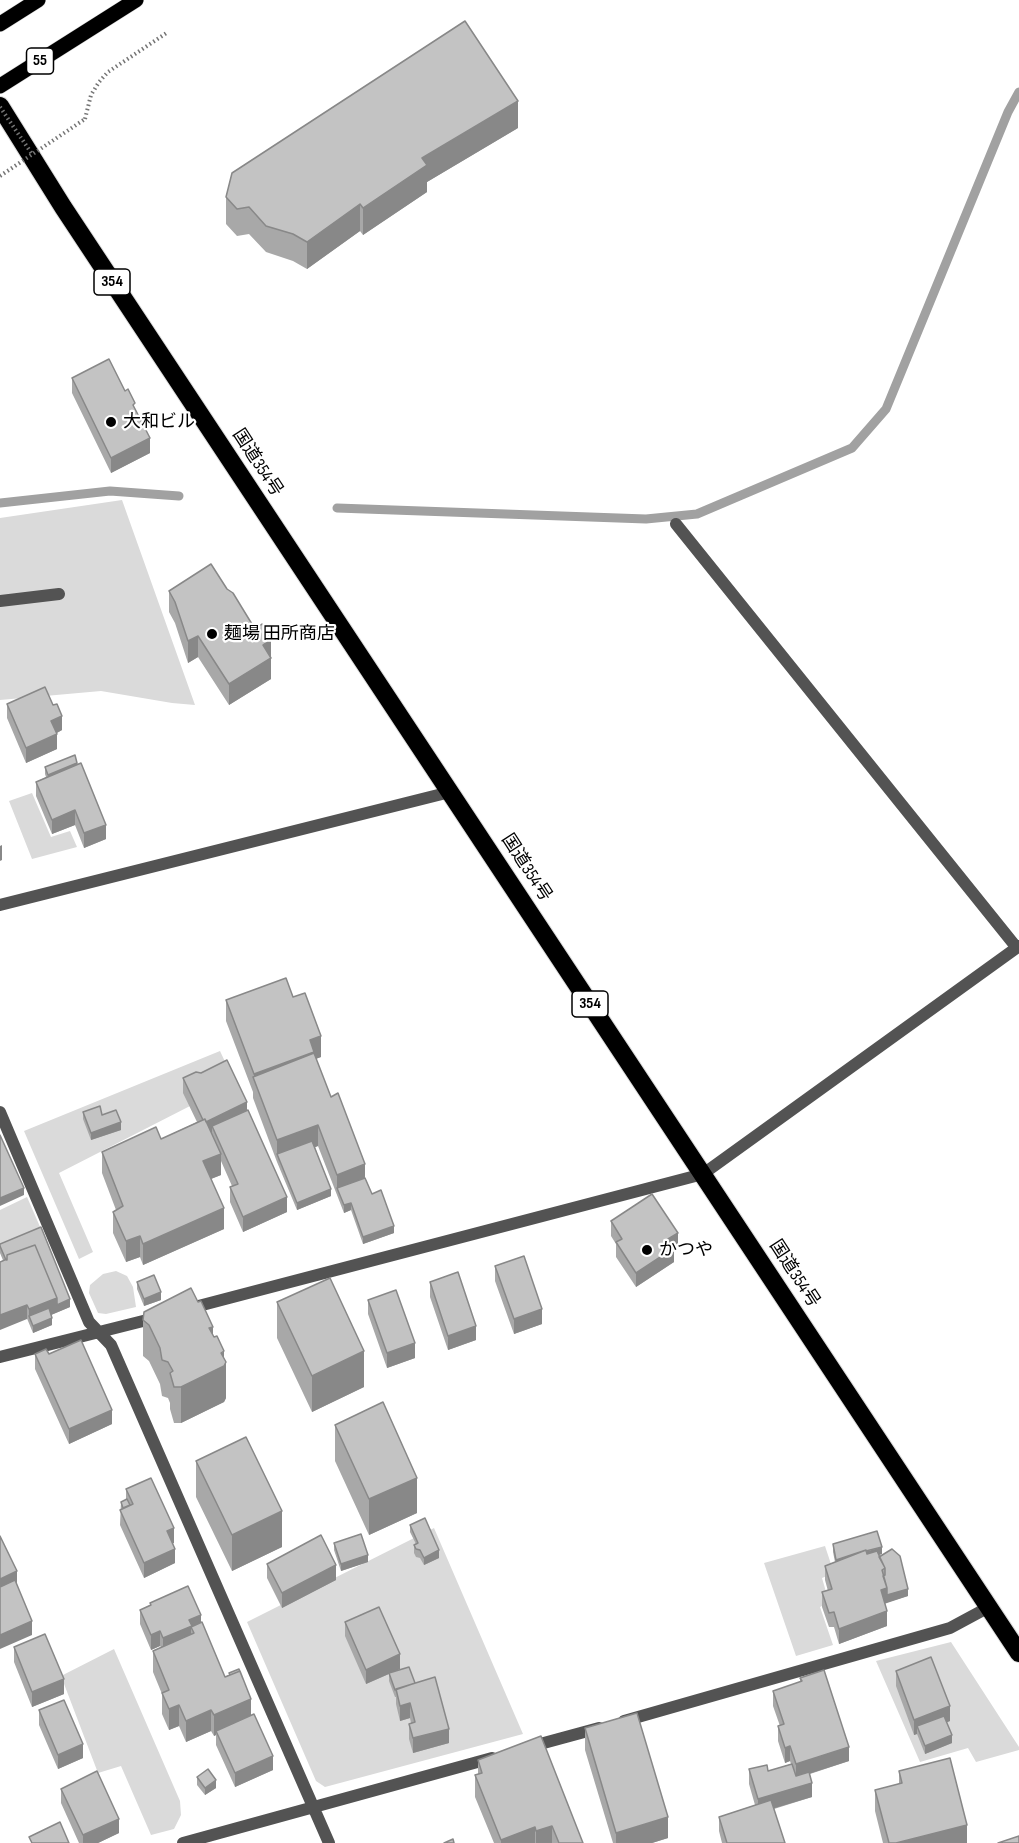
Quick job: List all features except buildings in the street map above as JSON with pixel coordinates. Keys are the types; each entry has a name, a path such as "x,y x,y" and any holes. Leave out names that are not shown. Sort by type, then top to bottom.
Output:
{"highway":[{"name":"国道354号","path":"0,106 70,217 1019,1653"}],"main road":[{"path":"0,24 38,0"},
{"name":"55","path":"0,86 136,0"}],"street":[{"path":"0,1357 702,1174 1018,947 676,524"},
{"path":"0,601 59,594"},
{"path":"0,905 450,792"},
{"path":"0,1112 90,1322 111,1345 329,1843"},
{"path":"183,1843 315,1808 950,1628 989,1607"}],"path":[{"path":"0,176 85,119 92,95 108,72 168,32"},
{"path":"0,106 32,154"}],"shaded area":[{"path":"122,500 195,705 101,691 0,700 0,518"},
{"path":"32,793 51,837 70,831 77,847 32,859 9,801"},
{"path":"220,1051 235,1083 59,1173 93,1252 79,1259 24,1131"},
{"path":"27,1197 41,1229 0,1248 0,1210"},
{"path":"116,1271 127,1276 133,1287 136,1307 106,1314 98,1313 89,1293 90,1285 103,1274"},
{"path":"434,1528 523,1734 325,1787 316,1781 247,1622"},
{"path":"825,1546 834,1573 822,1578 829,1602 820,1607 833,1645 796,1656 764,1563"},
{"path":"951,1642 1019,1750 976,1762 968,1748 920,1762 876,1661"},
{"path":"114,1649 180,1801 181,1815 174,1829 151,1835 121,1766 98,1773 61,1676"}],"waterway":[{"path":"337,508 646,519 697,514 852,448 886,409 1008,112 1019,92"},
{"path":"0,503 110,491 179,496"}],"place":[{"name":"大和ビル","path":"111,422"},
{"name":"麺場 田所商店","path":"212,634"},
{"name":"かつや","path":"647,1250"}]}
